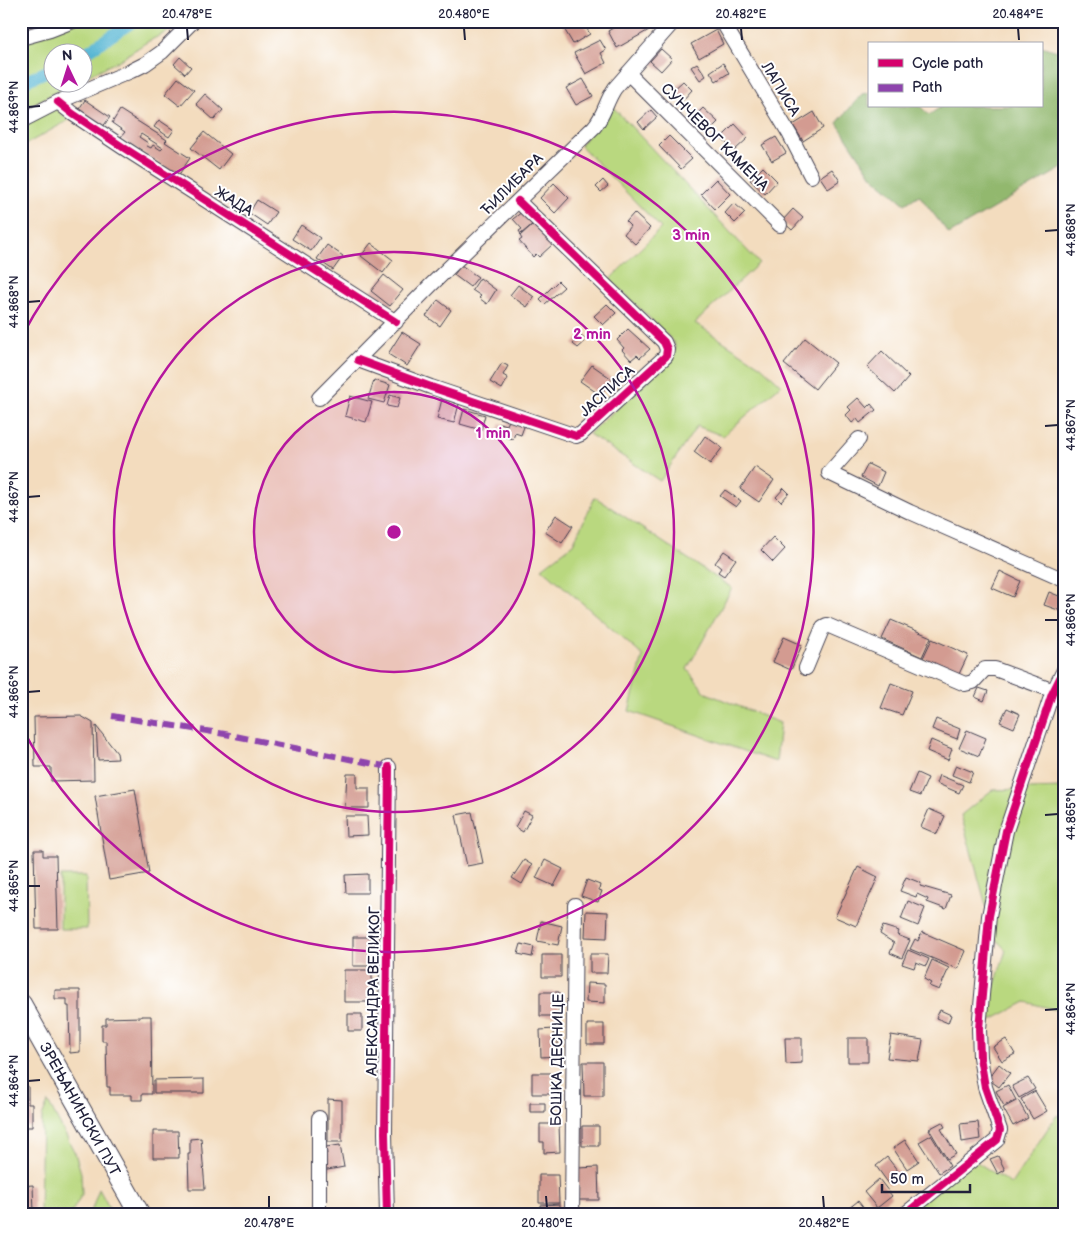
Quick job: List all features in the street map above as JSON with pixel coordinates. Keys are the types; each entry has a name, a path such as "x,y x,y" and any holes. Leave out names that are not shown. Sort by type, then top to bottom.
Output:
{"main road":[{"name":"ЗРЕЊАНИНСКИ ПУТ","path":"21,1004 140,1215"},
{"name":"ЗРЕЊАНИНСКИ ПУТ","path":"21,1031 125,1215"}],"street":[{"path":"21,38 73,21"},
{"path":"21,122 58,102 145,64 162,52 193,21"},
{"name":"ЋИЛИБАРА","path":"358,360 598,122 607,100 674,21"},
{"name":"ЛАПИСА","path":"722,21 790,135 811,176"},
{"name":"СУНЧЕВОГ КАМЕНА","path":"628,73 780,225"},
{"name":"ЖАДА","path":"58,102 72,114 124,148 396,322"},
{"name":"ЈАСПИСА","path":"358,360 576,436 581,434 666,356 667,349 664,342 518,201"},
{"path":"318,398 358,360"},
{"path":"859,439 829,473 910,512 1064,580"},
{"path":"806,668 823,627 827,625 965,684 973,682 985,669 995,669 1054,691"},
{"path":"904,1215 997,1140 1000,1130 984,1087 980,1057 979,1029 989,916 1006,831 1054,691 1064,670"},
{"name":"АЛЕКСАНДРА ВЕЛИКОГ","path":"387,1215 389,768"},
{"name":"БОШКА ДЕСНИЦЕ","path":"572,1215 575,905"},
{"path":"319,1118 319,1215"}],"green space":[{"path":"71,21 180,21 173,29 92,74 92,42 42,42 42,92 56,92 21,110 21,38"},
{"path":"1042,46 1064,53 1064,167 949,234 919,195 905,204 872,176 837,123 862,94 868,93 868,108 922,108 929,115 939,108 1042,108"},
{"path":"612,106 759,263 695,323 761,366 781,385 723,436 697,426 660,481 589,434 664,365 675,350 672,340 610,279 661,228 580,145"},
{"path":"54,107 69,120 21,147 21,126"},
{"path":"595,497 732,588 687,669 706,693 780,723 776,762 629,711 643,656 542,568 573,544"},
{"path":"1064,788 1064,1012 1026,1002 982,1025 1006,950 988,931 989,916 961,815 992,790"},
{"path":"60,876 86,876 87,929 60,929"},
{"path":"48,1102 75,1153 81,1173 82,1194 70,1215 40,1215 42,1117"},
{"path":"1064,1114 1064,1215 904,1215 972,1159 1011,1184 1056,1116"},
{"path":"99,1189 113,1215 90,1215"}],"building":[{"path":"573,21 582,21 590,34 573,44 563,27"},
{"path":"624,21 644,21 649,30 617,48 608,31"},
{"path":"716,30 723,44 699,58 691,44"},
{"path":"600,40 606,50 601,53 606,63 586,74 574,53"},
{"path":"661,49 672,59 661,71 650,61"},
{"path":"180,57 191,67 185,74 174,64"},
{"path":"697,63 706,76 700,80 691,67"},
{"path":"723,63 729,73 716,81 710,72"},
{"path":"178,78 194,90 180,106 165,94"},
{"path":"583,79 593,96 576,105 566,88"},
{"path":"683,81 692,90 682,101 672,91"},
{"path":"205,94 223,110 214,120 196,104"},
{"path":"85,100 110,117 102,128 77,112"},
{"path":"703,108 718,122 708,132 693,118"},
{"path":"120,110 167,140 165,142 190,158 178,176 120,138 125,132 112,123","holes":["141,134 163,148 161,150 153,145 151,148 147,146 148,143 139,137"]},
{"path":"651,110 657,117 644,129 638,122"},
{"path":"814,112 823,128 803,141 793,125"},
{"path":"159,120 174,130 169,137 154,127"},
{"path":"735,124 748,138 734,151 721,138"},
{"path":"204,132 231,154 219,170 191,148"},
{"path":"669,136 692,159 681,169 659,146"},
{"path":"776,137 786,153 772,161 762,145"},
{"path":"763,167 777,181 765,194 750,180"},
{"path":"832,169 840,181 828,189 820,177"},
{"path":"716,179 730,194 715,209 701,194"},
{"path":"603,180 608,186 601,192 596,187"},
{"path":"554,183 569,198 555,213 540,198"},
{"path":"257,200 276,212 267,225 249,213"},
{"path":"734,203 745,213 735,223 725,213"},
{"path":"793,209 803,218 792,230 782,221"},
{"path":"523,211 534,223 521,234 519,231 522,229 513,219"},
{"path":"634,213 650,228 635,244 624,234 630,226 626,222"},
{"path":"534,223 553,244 539,257 536,254 533,257 519,241 522,239 520,236"},
{"path":"301,225 320,238 311,251 292,239"},
{"path":"371,243 393,260 383,273 361,256"},
{"path":"327,245 343,256 333,270 317,259"},
{"path":"461,265 478,277 470,287 454,275"},
{"path":"384,275 403,290 390,306 371,291"},
{"path":"480,278 496,290 487,304 479,298 481,296 472,290"},
{"path":"558,281 564,287 545,304 540,299"},
{"path":"518,285 534,297 527,307 510,295"},
{"path":"438,300 451,310 440,326 426,316"},
{"path":"607,304 616,313 603,325 594,316"},
{"path":"628,329 650,349 640,358 637,355 631,360 622,350 624,348 617,340"},
{"path":"402,332 421,344 407,366 388,354"},
{"path":"581,335 587,340 578,348 573,344"},
{"path":"805,338 836,363 815,389 784,364"},
{"path":"882,351 909,377 895,393 867,367"},
{"path":"502,363 508,366 503,375 508,378 502,389 490,382"},
{"path":"592,365 612,379 600,395 580,381"},
{"path":"374,380 390,385 384,403 368,399"},
{"path":"390,395 400,398 397,408 387,406"},
{"path":"350,396 372,402 366,422 345,416"},
{"path":"858,398 867,408 871,404 876,410 860,423 857,419 852,423 846,415 851,410 848,407"},
{"path":"442,399 459,404 454,423 437,419"},
{"path":"464,409 485,415 481,430 460,424"},
{"path":"510,418 525,424 521,435 515,433 513,439 503,436 504,434 497,431 500,423 507,425"},
{"path":"705,436 722,448 710,464 694,452"},
{"path":"868,464 884,472 878,486 861,477"},
{"path":"755,467 774,480 759,502 740,489"},
{"path":"784,488 789,493 781,502 776,497"},
{"path":"725,490 741,501 736,507 720,496"},
{"path":"556,515 573,526 562,543 545,532"},
{"path":"773,537 785,549 773,562 761,550"},
{"path":"724,551 736,559 724,576 718,572 721,568 715,563"},
{"path":"1000,571 1020,581 1013,597 992,588"},
{"path":"1049,592 1064,598 1061,611 1044,605"},
{"path":"891,620 931,637 922,657 882,639"},
{"path":"784,637 802,645 791,670 773,662"},
{"path":"932,639 968,655 959,674 923,658"},
{"path":"891,683 912,691 902,715 881,708"},
{"path":"979,688 988,691 984,701 975,697"},
{"path":"1007,708 1020,714 1014,728 1000,722"},
{"path":"81,716 93,723 94,780 51,781 51,767 35,767 34,717"},
{"path":"936,719 960,729 957,739 932,729"},
{"path":"96,726 117,753 118,759 98,760"},
{"path":"967,730 986,738 979,756 959,748"},
{"path":"931,740 952,749 948,760 927,751"},
{"path":"956,765 973,772 969,782 952,775"},
{"path":"917,773 928,778 920,796 909,792"},
{"path":"347,774 357,774 357,788 369,788 369,808 345,808"},
{"path":"939,775 963,785 959,793 936,783"},
{"path":"135,789 149,873 109,880 95,796"},
{"path":"929,809 945,816 937,834 921,827"},
{"path":"524,811 532,815 523,832 515,827"},
{"path":"472,812 483,863 467,866 456,815"},
{"path":"345,816 367,816 368,835 346,836"},
{"path":"34,850 43,850 43,856 56,856 58,929 36,929"},
{"path":"524,860 532,865 522,884 512,878"},
{"path":"545,860 563,869 554,886 536,878"},
{"path":"858,867 878,877 856,926 835,917"},
{"path":"368,874 368,893 346,893 345,875"},
{"path":"906,877 921,883 920,886 951,895 946,909 927,902 928,899 917,894 916,897 900,891"},
{"path":"587,880 600,885 599,890 602,891 598,902 581,896"},
{"path":"908,901 925,908 918,926 901,919"},
{"path":"586,911 608,912 607,938 585,937"},
{"path":"541,921 562,926 558,945 537,941"},
{"path":"883,926 899,931 897,935 910,940 902,958 890,953 894,943 880,934"},
{"path":"922,932 966,951 958,969 910,949 915,939 918,941"},
{"path":"353,937 371,937 371,966 353,966"},
{"path":"521,944 534,947 532,957 518,954"},
{"path":"908,950 929,959 926,966 916,962 914,968 902,964"},
{"path":"590,954 608,954 607,973 590,973"},
{"path":"542,955 561,955 561,977 542,977"},
{"path":"932,960 949,968 939,990 929,986 931,983 924,979"},
{"path":"344,970 372,970 372,1002 344,1002"},
{"path":"587,983 605,984 605,1003 586,1002"},
{"path":"55,990 80,990 80,1052 70,1053 69,1006 67,1006 67,999 55,999"},
{"path":"540,992 559,992 559,1016 540,1016"},
{"path":"940,1010 951,1015 948,1023 936,1018"},
{"path":"348,1014 362,1014 362,1031 348,1031"},
{"path":"151,1016 152,1094 142,1094 142,1100 132,1100 132,1095 110,1095 110,1087 107,1087 106,1041 102,1041 102,1025 106,1025 106,1018"},
{"path":"587,1024 604,1024 604,1044 587,1044"},
{"path":"554,1029 554,1038 558,1038 558,1056 541,1057 540,1030"},
{"path":"891,1035 923,1040 919,1061 887,1058"},
{"path":"785,1038 802,1038 802,1063 786,1064"},
{"path":"848,1038 868,1038 868,1062 848,1062"},
{"path":"1006,1039 1015,1054 1002,1061 993,1047"},
{"path":"583,1062 603,1062 603,1096 584,1096"},
{"path":"999,1064 1010,1073 999,1087 988,1079"},
{"path":"532,1073 551,1073 552,1094 532,1094"},
{"path":"1028,1078 1035,1089 1019,1098 1012,1086"},
{"path":"204,1079 204,1093 154,1093 154,1080"},
{"path":"1008,1085 1016,1100 1004,1106 996,1091"},
{"path":"21,1086 28,1086 28,1104 32,1104 32,1127 21,1127"},
{"path":"1035,1091 1047,1111 1033,1119 1021,1099"},
{"path":"328,1099 342,1100 342,1142 328,1142"},
{"path":"1018,1100 1028,1118 1013,1126 1003,1108"},
{"path":"530,1103 545,1103 545,1112 530,1112"},
{"path":"942,1122 945,1127 941,1129 956,1154 947,1159 929,1129"},
{"path":"978,1122 980,1139 962,1142 960,1124"},
{"path":"540,1124 559,1124 560,1152 544,1153 544,1142 540,1142"},
{"path":"582,1126 599,1126 599,1146 582,1146"},
{"path":"153,1131 178,1131 179,1158 153,1158"},
{"path":"931,1135 950,1166 939,1173 919,1142"},
{"path":"201,1138 205,1189 189,1189 188,1154 190,1154 190,1139"},
{"path":"905,1140 919,1161 907,1169 893,1148"},
{"path":"340,1145 344,1167 322,1171 320,1155 327,1154 326,1147"},
{"path":"998,1156 1005,1170 998,1174 990,1159"},
{"path":"887,1157 901,1175 889,1184 876,1166"},
{"path":"598,1167 599,1200 578,1200 578,1168"},
{"path":"539,1175 558,1175 559,1203 539,1203"},
{"path":"879,1179 892,1196 877,1208 864,1192"},
{"path":"33,1185 34,1215 23,1215 21,1186"},
{"path":"858,1201 869,1215 846,1215 844,1212"},
{"path":"560,1204 560,1215 541,1215 541,1205"}],"waterway":[{"path":"92,48 134,21"},
{"path":"21,83 42,74"}],"marked path":[{"path":"112,716 225,734 389,767"}],"cycle path":[{"path":"58,102 124,148 396,322"},
{"path":"358,360 576,436 581,434 666,356 667,349 664,342 518,201"},
{"path":"904,1215 997,1140 1000,1130 985,1087 980,1057 979,1029 989,916 1006,831 1052,694 1064,670"},
{"path":"387,1215 385,1133 389,767"}]}
